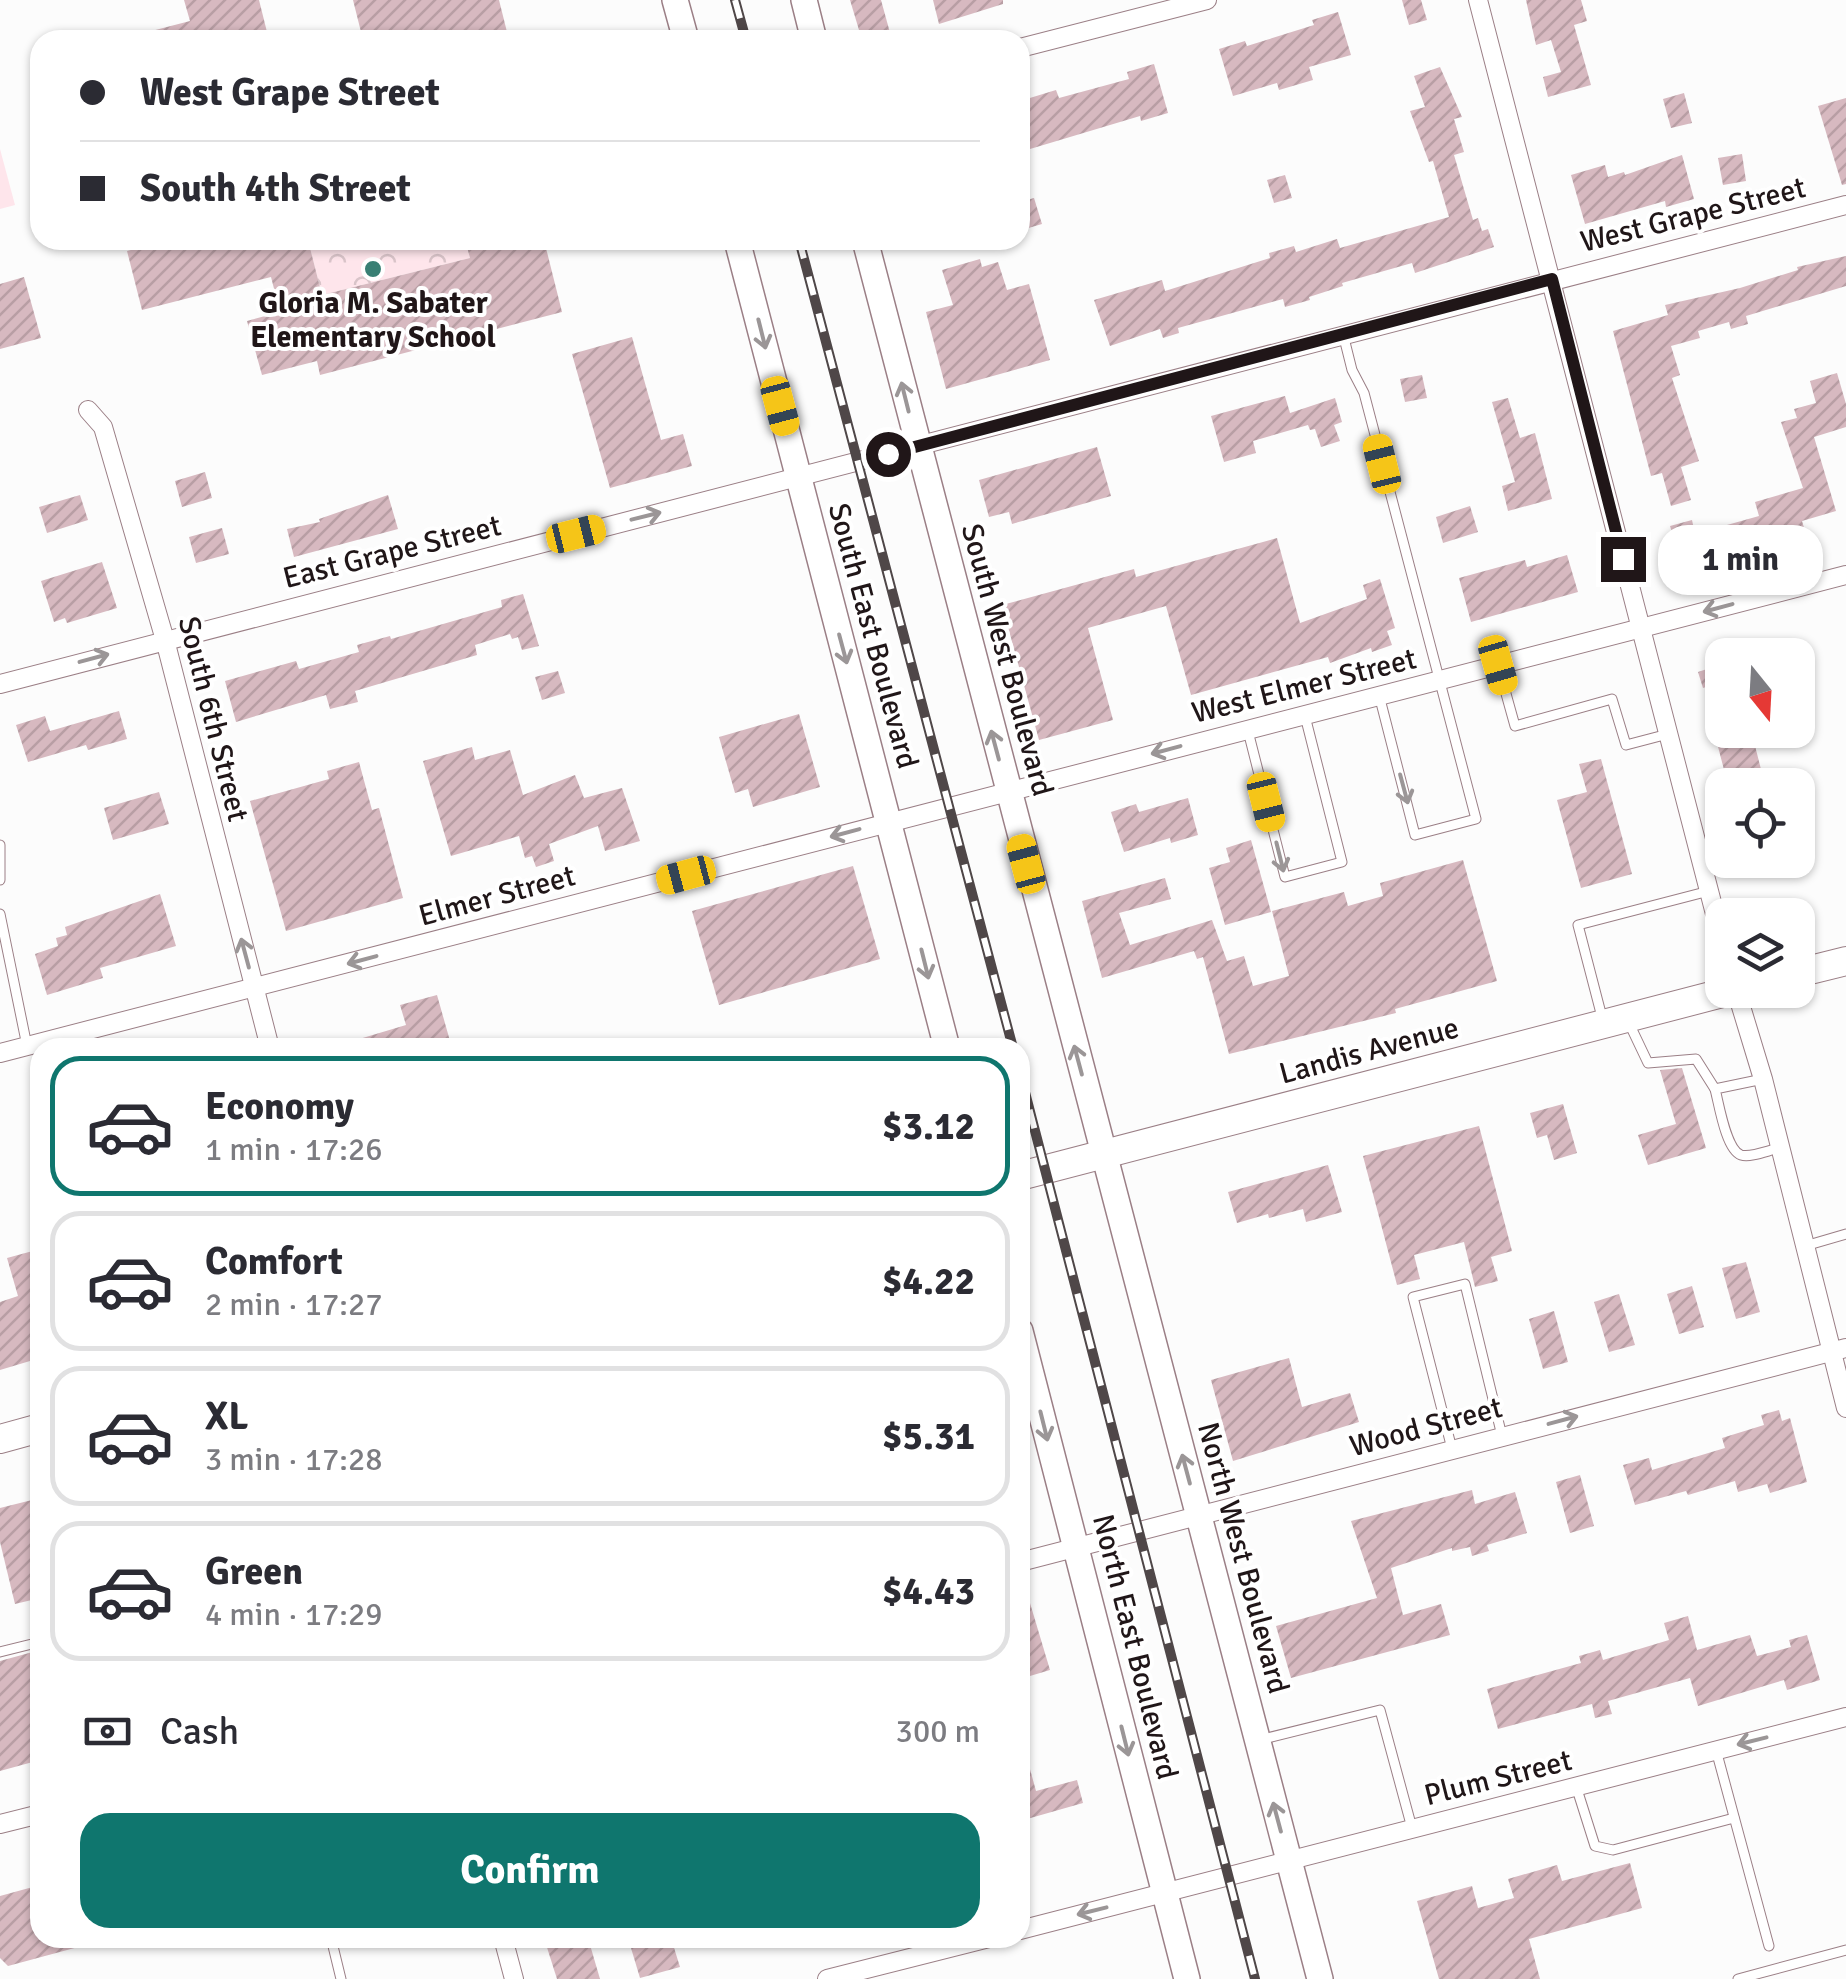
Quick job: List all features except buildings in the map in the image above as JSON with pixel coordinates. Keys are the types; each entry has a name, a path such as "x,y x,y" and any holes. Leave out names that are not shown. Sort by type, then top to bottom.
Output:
{"main road":[{"path":"676,0 684,30"},
{"path":"804,0 812,30"},
{"name":"South East Boulevard","path":"741,250 943,1038"},
{"name":"South West Boulevard","path":"868,250 1103,1154"},
{"path":"1815,969 1846,961"},
{"name":"Landis Avenue","path":"1030,1173 1705,998"},
{"name":"North West Boulevard","path":"1103,1154 1320,1979"},
{"name":"North East Boulevard","path":"1030,1371 1187,1979"},
{"path":"0,1439 30,1431"}],"street":[{"path":"1030,45 1206,0"},
{"path":"1478,0 1711,898"},
{"name":"West Grape Street","path":"799,477 1846,205"},
{"name":"South 6th Street","path":"88,410 103,427 165,640 267,1038"},
{"name":"East Grape Street","path":"0,684 799,477"},
{"name":"West Elmer Street","path":"1008,791 1846,574"},
{"name":"Elmer Street","path":"57,1038 1008,791"},
{"path":"1741,1008 1763,1080 1804,1246 1839,1350 1846,1408"},
{"name":"Elmer Street","path":"0,1053 30,1045"},
{"name":"Wood Street","path":"1030,1560 1839,1350"},
{"name":"Plum Street","path":"1030,1927 1846,1717"},
{"path":"0,1824 30,1816"},
{"path":"506,1948 514,1979"},
{"path":"827,1979 949,1948"}],"lane":[{"path":"1343,334 1352,370 1364,393 1476,819 1415,835 1379,695"},
{"path":"1498,665 1515,726 1612,699 1626,746 1668,734"},
{"path":"1247,728 1285,877 1342,862 1304,714"},
{"path":"0,845 0,880"},
{"path":"1709,891 1578,925 1616,1021 1648,1063 1696,1059 1715,1090 1730,1145 1736,1153 1748,1155 1780,1148"},
{"path":"0,914 26,1046"},
{"path":"1715,1090 1763,1080"},
{"path":"1804,1246 1846,1234"},
{"path":"1452,1449 1414,1297 1464,1284 1502,1436"},
{"path":"0,1652 30,1644"},
{"path":"1257,1741 1380,1710 1412,1828"},
{"path":"1716,1750 1769,1946"},
{"path":"1576,1786 1595,1846 1613,1850 1734,1818"},
{"path":"333,1948 341,1979"},
{"path":"1738,1979 1846,1950"}],"green space":[{"path":"0,149 15,205 0,209"},
{"path":"311,250 468,250 470,258 322,295"}],"railway":[{"path":"735,0 743,30"},
{"path":"802,250 1010,1038"},
{"path":"1030,1112 1255,1979"}],"place":[{"name":"Gloria M. Sabater Elementary School","path":"373,269"}],"route":[{"path":"888,454 1552,279 1623,559"}]}
